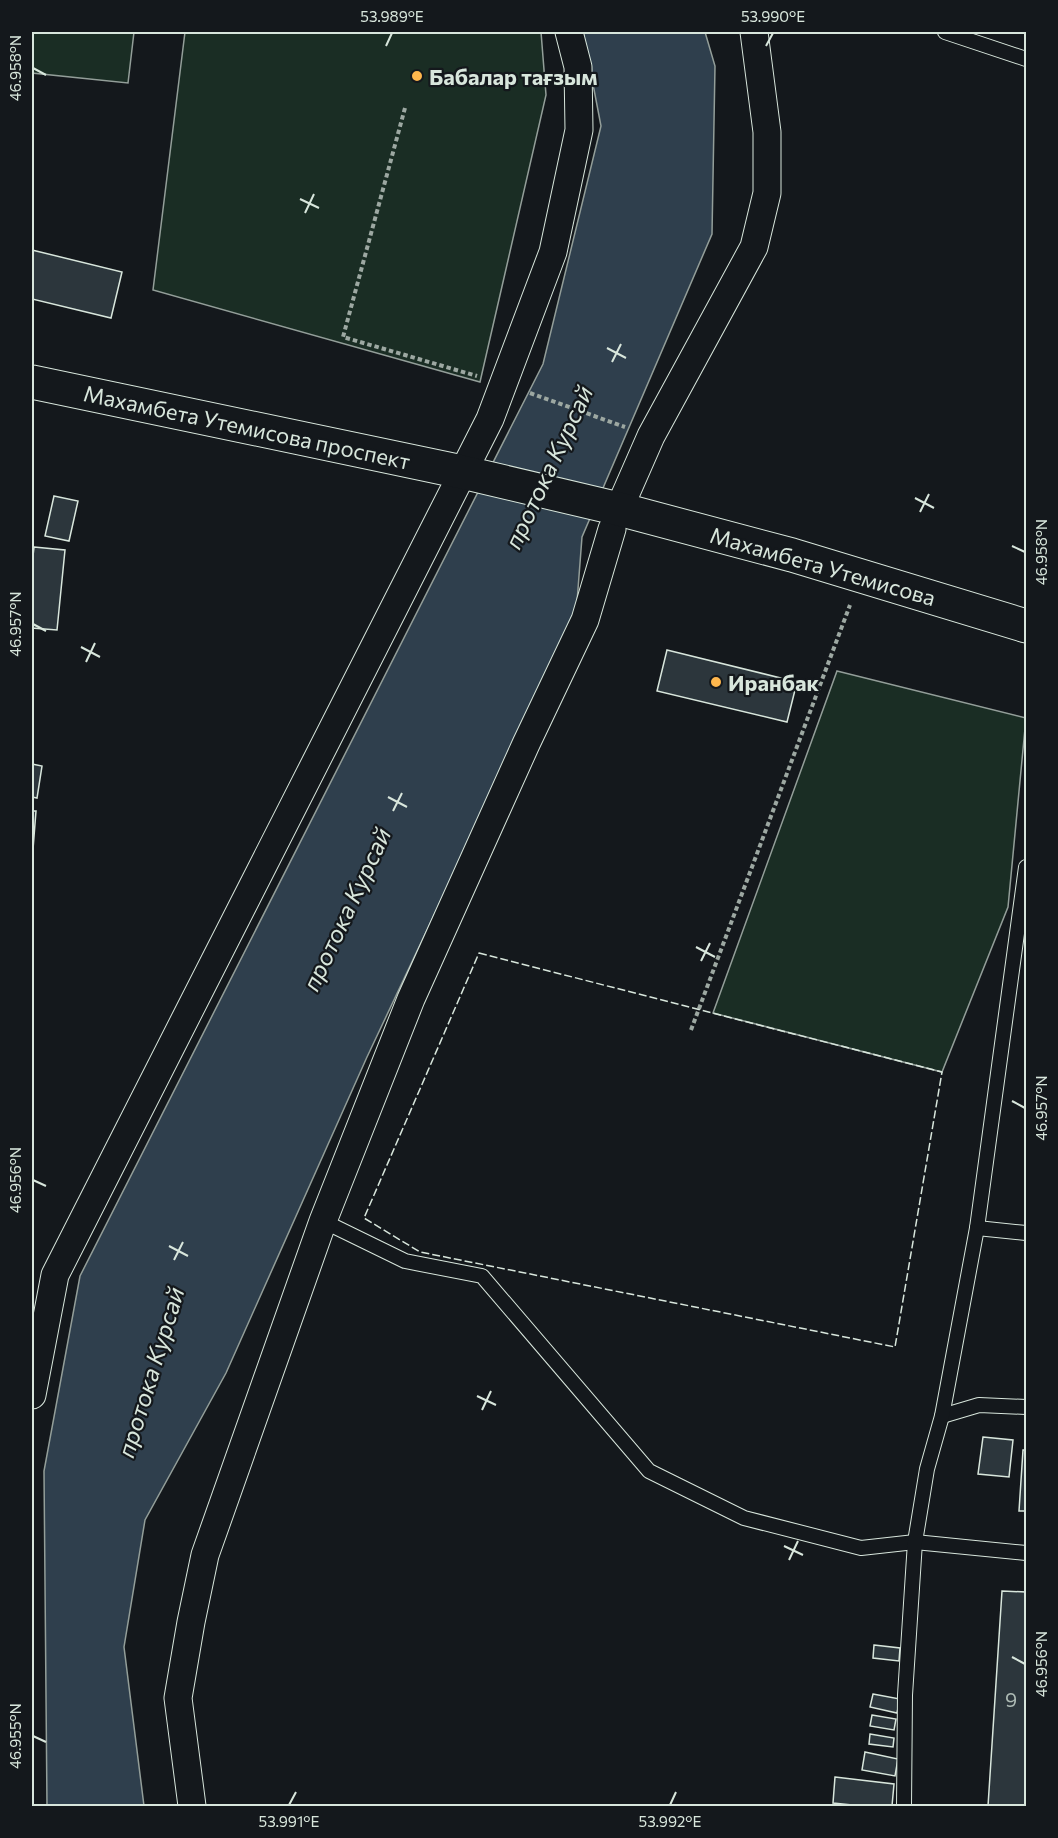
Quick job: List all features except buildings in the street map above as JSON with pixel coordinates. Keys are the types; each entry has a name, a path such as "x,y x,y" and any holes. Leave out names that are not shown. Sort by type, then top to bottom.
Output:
{"street":[{"path":"32,1395 55,1275 490,418 505,384 553,252 579,130 578,67 569,32"},
{"path":"192,1806 178,1698 205,1555 322,1221 411,999 526,744 585,620 616,519 651,436 754,247 767,193 767,132 754,32"},
{"name":"Махамбета Утемисова проспект","path":"32,382 462,472 616,519"},
{"name":"Махамбета Утемисова","path":"616,519 861,576 1026,626"}],"lane":[{"path":"945,32 1026,59"},
{"path":"904,1806 905,1695 915,1542 927,1469 942,1416 977,1228 1026,867"},
{"path":"322,1221 405,1261 482,1276 649,1471 744,1518 861,1548 915,1542 1026,1553"},
{"path":"977,1228 1026,1233"},
{"path":"942,1416 979,1405 1026,1407"}],"path":[{"path":"405,108 343,338 505,384 627,428"},
{"path":"692,1030 861,576"}],"green space":[{"path":"32,32 134,32 128,83 32,73"},
{"path":"185,32 541,32 546,95 480,382 153,290"},
{"path":"837,671 1026,718 1008,907 942,1072 713,1013"}],"water":[{"name":"протока Курсай","path":"583,32 705,32 715,66 712,234 582,537 576,615 367,1057 226,1373 145,1520 124,1647 144,1806 47,1806 44,1471 80,1276 543,364 601,126"}],"fence":[{"path":"479,953 942,1072 895,1347 420,1252 364,1218 479,953"}],"place":[{"name":"Бабалар тағзым","path":"417,76"},
{"name":"Иранбак","path":"716,682"}]}
